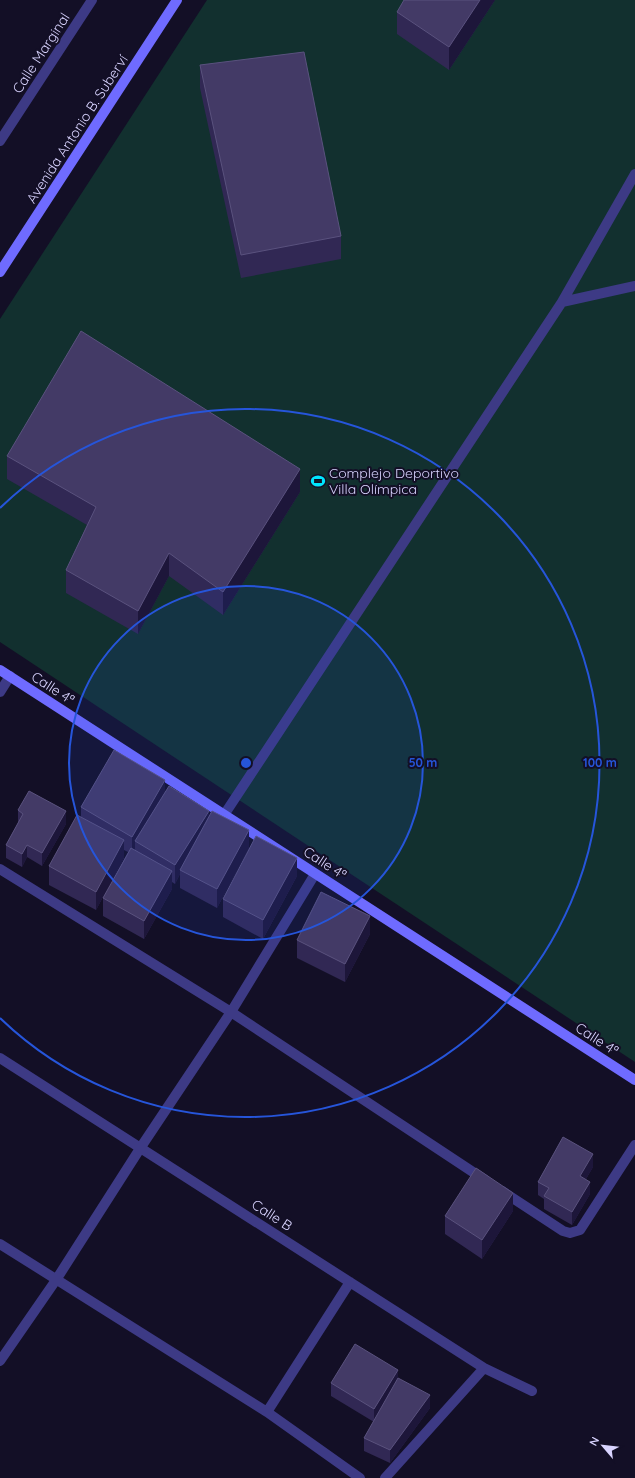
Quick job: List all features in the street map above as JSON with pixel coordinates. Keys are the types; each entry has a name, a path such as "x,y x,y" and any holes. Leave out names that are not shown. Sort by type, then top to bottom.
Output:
{"street":[{"name":"Calle Marginal","path":"0,141 92,0"},
{"name":"Avenida Antonio B. Suberví","path":"0,272 177,0"},
{"path":"224,815 562,302 635,174"},
{"path":"562,302 635,286"},
{"name":"Calle 4ª","path":"0,670 635,1080"},
{"path":"0,692 10,676"},
{"path":"0,869 231,1012 563,1231 570,1233 580,1230 635,1145"},
{"path":"0,1361 56,1280 140,1147 231,1012 315,874"},
{"name":"Calle B","path":"0,1058 484,1368 532,1391"},
{"path":"0,1244 267,1412 360,1478"},
{"path":"267,1412 350,1282"},
{"path":"385,1478 484,1368"}],"green space":[{"name":"Complejo Deportivo Villa Olímpica","path":"207,0 635,0 635,1062 0,642 0,319"}],"building":[{"path":"404,0 480,0 449,47 397,12"},
{"path":"304,52 341,236 241,255 200,65"},
{"path":"81,331 300,469 223,592 169,553 138,611 66,570 96,507 7,456"},
{"path":"114,750 165,780 132,837 81,807"},
{"path":"169,786 209,811 175,865 135,841"},
{"path":"29,791 66,811 42,853 27,845 22,854 6,845 23,814 18,810"},
{"path":"212,811 249,830 217,889 180,870"},
{"path":"77,815 124,840 96,892 49,866"},
{"path":"256,836 297,858 263,920 223,899"},
{"path":"131,848 172,871 144,921 103,898"},
{"path":"321,892 370,916 345,964 297,940"},
{"path":"563,1137 593,1154 580,1176 590,1182 572,1212 544,1196 549,1188 538,1182"},
{"path":"476,1168 513,1193 482,1240 445,1216"},
{"path":"355,1344 398,1370 374,1409 331,1383"},
{"path":"398,1378 430,1395 390,1450 364,1438"}],"place":[{"name":"Complejo Deportivo Villa Olímpica","path":"318,481"}]}
